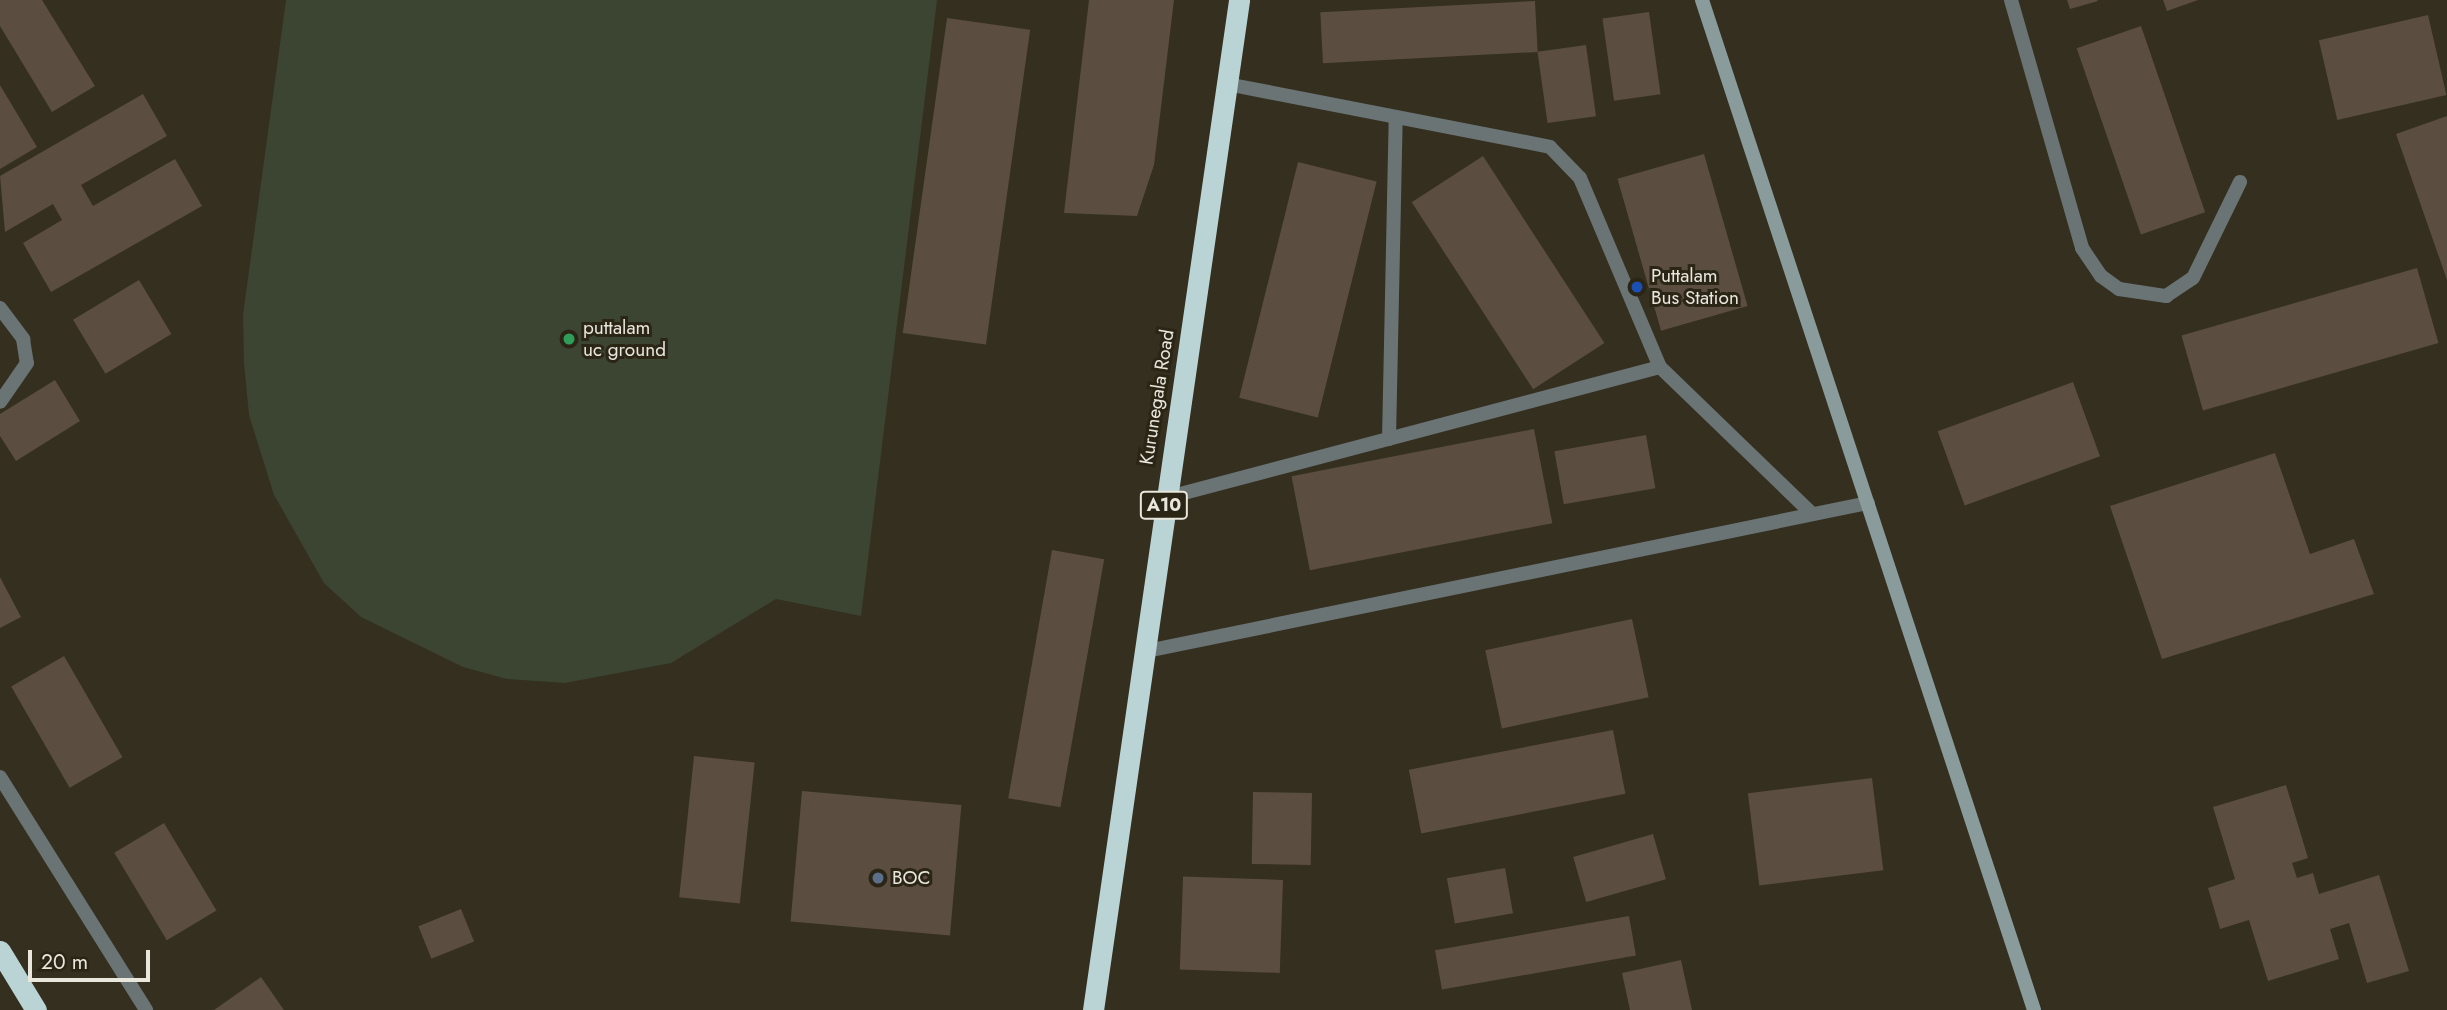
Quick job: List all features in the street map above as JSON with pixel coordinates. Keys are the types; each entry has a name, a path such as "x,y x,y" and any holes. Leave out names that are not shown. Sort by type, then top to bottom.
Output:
{"highway":[{"name":"Kurunegala Road","path":"1093,1010 1142,652 1239,0"},
{"path":"0,951 36,1010"}],"street":[{"path":"1702,0 2034,1010"},
{"path":"2011,0 2082,248 2101,276 2119,289 2166,296 2193,278 2240,182"},
{"path":"1227,84 1550,147 1580,178 1660,367 1812,514"},
{"path":"1389,439 1396,117"},
{"path":"0,308 23,338 27,363 0,402"},
{"path":"1165,498 1660,367"},
{"path":"1142,652 1868,503"},
{"path":"0,777 146,1010"}],"green space":[{"name":"puttalam uc ground","path":"286,0 937,0 861,616 776,599 671,663 565,683 507,679 463,667 361,617 324,583 274,495 249,415 244,363 243,315"}],"building":[{"path":"0,0 42,0 95,86 52,112 0,26"},
{"path":"1089,0 1174,0 1154,165 1137,216 1064,213"},
{"path":"2067,0 2097,0 2098,1 2070,9"},
{"path":"2163,0 2198,0 2167,11"},
{"path":"1535,1 1538,52 1323,63 1320,12"},
{"path":"1649,12 1661,94 1614,101 1602,19"},
{"path":"2428,15 2446,95 2337,120 2319,40"},
{"path":"947,18 1030,30 986,345 903,333"},
{"path":"2141,26 2205,212 2141,234 2077,48"},
{"path":"1586,45 1596,116 1547,123 1537,52"},
{"path":"0,85 37,147 0,169"},
{"path":"143,94 167,136 81,185 93,206 175,159 202,206 51,292 23,243 62,220 53,204 5,232 0,176"},
{"path":"2447,116 2447,280 2396,134"},
{"path":"1704,154 1748,306 1661,331 1617,179"},
{"path":"1483,156 1604,343 1533,389 1412,202"},
{"path":"1298,162 1377,182 1318,417 1239,398"},
{"path":"2417,268 2438,343 2203,411 2181,336"},
{"path":"139,280 171,334 105,374 73,320"},
{"path":"55,380 80,421 16,461 0,436 0,414"},
{"path":"2073,382 2100,456 1965,505 1938,431"},
{"path":"1534,429 1552,523 1310,570 1292,476"},
{"path":"1646,435 1655,488 1564,504 1554,451"},
{"path":"2275,453 2310,554 2354,539 2374,594 2162,659 2110,506"},
{"path":"1052,550 1104,559 1060,807 1008,798"},
{"path":"0,577 21,617 0,628"},
{"path":"1632,619 1649,697 1502,728 1485,650"},
{"path":"64,656 122,757 70,788 11,686"},
{"path":"1613,730 1625,794 1421,833 1409,770"},
{"path":"694,756 755,762 740,904 679,897"},
{"path":"1872,778 1883,870 1759,886 1748,793"},
{"path":"2286,785 2308,858 2292,863 2297,878 2313,873 2319,894 2379,875 2409,971 2367,983 2349,923 2330,929 2339,959 2268,981 2249,920 2220,929 2208,888 2235,879 2213,807"},
{"path":"802,791 961,805 950,935 791,922"},
{"path":"1253,792 1312,793 1311,865 1252,864"},
{"path":"164,823 217,910 167,940 114,853"},
{"path":"1653,834 1666,879 1586,902 1573,857"},
{"path":"1505,868 1513,913 1455,924 1447,878"},
{"path":"1183,877 1283,880 1280,973 1180,969"},
{"path":"461,909 474,941 431,959 418,926"},
{"path":"1629,916 1636,955 1442,990 1435,950"},
{"path":"1681,960 1692,1010 1630,1010 1622,973"},
{"path":"261,977 284,1010 214,1010"}],"place":[{"name":"Puttalam Bus Station","path":"1637,287"},
{"name":"puttalam uc ground","path":"569,339"},
{"name":"BOC","path":"878,878"}]}
